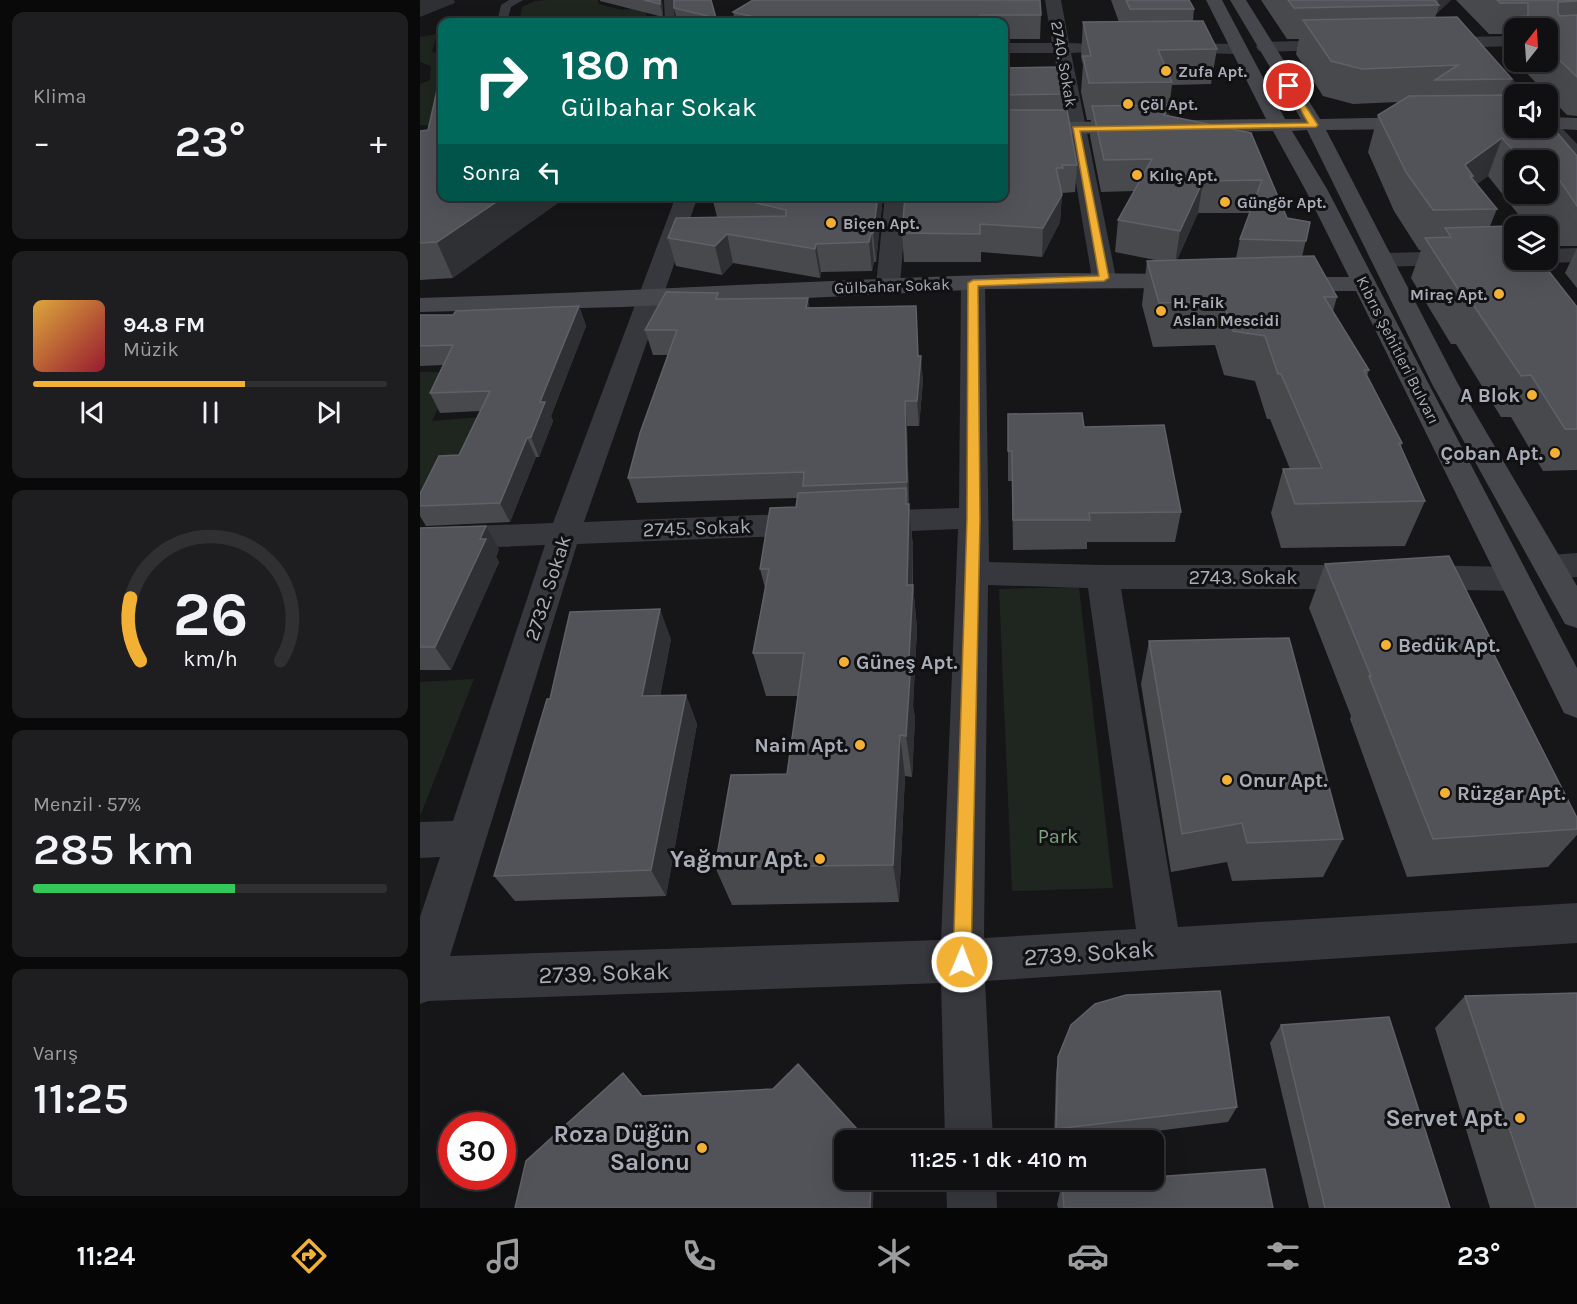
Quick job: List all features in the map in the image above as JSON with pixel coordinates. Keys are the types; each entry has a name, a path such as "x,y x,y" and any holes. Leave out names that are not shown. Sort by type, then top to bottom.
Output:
{"main road":[{"name":"Kıbrıs Şehitleri Bulvarı","path":"1214,0 1264,101 1281,126 1364,284 1577,703"},
{"name":"Kıbrıs Şehitleri Bulvarı","path":"1238,0 1314,125 1445,384 1563,566 1577,615"},
{"path":"1008,129 1438,123"},
{"path":"1558,124 1577,124"},
{"name":"Gülbahar Sokak","path":"420,305 649,298 888,285 1104,278 1212,282"},
{"path":"1260,283 1364,284"}],"street":[{"name":"2740. Sokak","path":"1053,0 1104,278"},
{"path":"1405,0 1440,34 1478,52 1508,84"},
{"path":"1411,43 1504,41"},
{"path":"1265,47 1365,44"},
{"path":"1008,48 1095,48"},
{"path":"1152,48 1238,48"},
{"path":"1558,135 1577,156"},
{"name":"2732. Sokak","path":"421,981 565,533 685,201"},
{"path":"888,285 896,201"},
{"path":"1558,256 1577,255"},
{"path":"1383,260 1504,257"},
{"path":"969,1130 962,962 974,519 973,283"},
{"name":"2745. Sokak","path":"420,539 974,519"},
{"name":"2743. Sokak","path":"972,573 1103,577 1514,579"},
{"path":"1103,577 1160,947"},
{"path":"420,840 468,838"},
{"name":"2739. Sokak","path":"421,981 962,962 1160,947 1577,923"},
{"path":"971,1190 972,1208"}],"lane":[{"path":"503,18 506,5 518,0"},
{"path":"669,0 670,18"}],"green space":[{"path":"598,0 599,4 622,10 645,7 646,18 520,18 522,7 535,1"},
{"path":"437,34 432,52 438,53 438,88 435,100 438,126 420,125 420,84 430,80 431,66 420,62 420,37"},
{"path":"420,372 455,372 432,421 482,417 459,469 442,470 420,517"},
{"name":"Park","path":"1079,587 1113,888 1012,891 999,589"},
{"path":"474,679 421,814 420,814 420,682"}],"building":[{"path":"644,0 660,0 660,4"},
{"path":"674,0 711,0 716,18 674,8"},
{"path":"753,0 1040,0 1041,15 980,15 980,18 758,18 733,12"},
{"path":"1126,0 1189,0 1194,9 1130,9"},
{"path":"1288,0 1434,0 1439,5 1294,8"},
{"path":"1497,0 1577,0 1558,2 1558,13 1560,16 1577,15 1577,77 1558,59 1558,18 1515,18 1528,16 1528,3 1500,3"},
{"path":"1457,17 1512,79 1435,80 1458,65 1362,69 1331,61 1303,20"},
{"path":"1203,21 1217,49 1158,50 1172,82 1089,83 1083,56 1091,56 1083,22"},
{"path":"1060,67 1064,94 1008,95 1008,68"},
{"path":"438,86 438,201 498,201 437,242 420,243 420,131 428,130"},
{"path":"1504,95 1504,138 1558,138 1558,134 1577,156 1577,206 1558,178 1558,150 1513,150 1502,138 1465,165 1473,176 1470,176 1497,209 1433,210 1406,172 1378,115 1409,96"},
{"path":"1170,105 1164,115 1251,133 1287,218 1310,222 1306,241 1240,239 1262,180 1203,181 1180,231 1118,220 1152,159 1104,160 1092,106"},
{"path":"1008,110 1067,110 1077,165 1062,165 1063,168 1056,168 1062,195 1043,228 980,224 980,234 902,233 905,201 1008,201"},
{"path":"749,201 877,201 873,233 871,233 869,242 816,244 815,249 727,234 715,246 668,238 676,218 786,216 786,210"},
{"path":"1504,226 1504,270 1548,270 1577,307 1577,429 1565,429 1531,375 1521,376 1472,303 1467,303 1425,238 1451,237 1445,228"},
{"path":"1314,256 1337,297 1324,297 1369,370 1364,370 1402,443 1399,443 1425,501 1295,504 1283,469 1322,468 1281,374 1278,374 1265,336 1233,331 1223,301 1159,303 1147,261"},
{"path":"666,292 718,293 716,299 808,298 806,308 916,306 918,356 921,356 917,401 905,401 907,482 803,486 804,472 628,478 640,433 677,330 645,330"},
{"path":"579,306 540,402 545,402 531,437 527,438 500,503 420,506 420,494 439,456 459,455 490,391 430,393 453,345 420,346 420,315 453,315 456,311"},
{"path":"1082,413 1084,427 1164,425 1181,512 1089,513 1090,520 1013,520 1012,451 1008,451 1008,414"},
{"path":"906,488 906,504 909,504 907,585 913,585 908,675 910,675 906,736 900,735 893,865 715,867 731,775 787,774 804,653 753,653 769,569 760,569 770,508 796,507 798,493"},
{"path":"486,526 480,539 486,539 435,647 420,647 420,528"},
{"path":"1449,556 1490,638 1486,639 1577,818 1577,829 1433,839 1369,676 1371,676 1325,564"},
{"path":"660,609 642,696 686,695 651,870 494,876 547,699 550,699 570,612"},
{"name":"Onur Apt.","path":"1289,638 1343,839 1247,843 1242,823 1182,834 1149,641"},
{"path":"1220,991 1237,1107 1056,1129 1058,1057 1071,1025 1095,1004 1126,995"},
{"name":"Servet Apt.","path":"1577,993 1577,1208 1536,1208 1465,996"},
{"path":"1389,1017 1450,1208 1325,1208 1281,1025"},
{"path":"798,1064 858,1130 834,1130 834,1190 871,1190 870,1208 515,1208 526,1161 623,1073 642,1096 773,1089"},
{"path":"1265,1169 1273,1208 1064,1208 1063,1190 1164,1190 1164,1176"}],"place":[{"name":"Zufa Apt.","path":"1166,71"},
{"name":"Çöl Apt.","path":"1128,104"},
{"name":"Kılıç Apt.","path":"1137,175"},
{"name":"Güngör Apt.","path":"1225,202"},
{"name":"Biçen Apt.","path":"831,223"},
{"name":"Miraç Apt.","path":"1499,294"},
{"name":"H. Faik Aslan Mescidi","path":"1161,311"},
{"name":"A Blok","path":"1532,395"},
{"name":"Çoban Apt.","path":"1555,453"},
{"name":"Bedük Apt.","path":"1386,645"},
{"name":"Güneş Apt.","path":"844,662"},
{"name":"Naim Apt.","path":"860,745"},
{"name":"Onur Apt.","path":"1227,780"},
{"name":"Rüzgar Apt.","path":"1445,793"},
{"name":"Yağmur Apt.","path":"820,859"},
{"name":"Servet Apt.","path":"1520,1118"},
{"name":"Roza Düğün Salonu","path":"702,1148"}],"route":[{"path":"962,962 974,519 973,283 1104,278 1076,129 1314,125 1289,86"}]}
